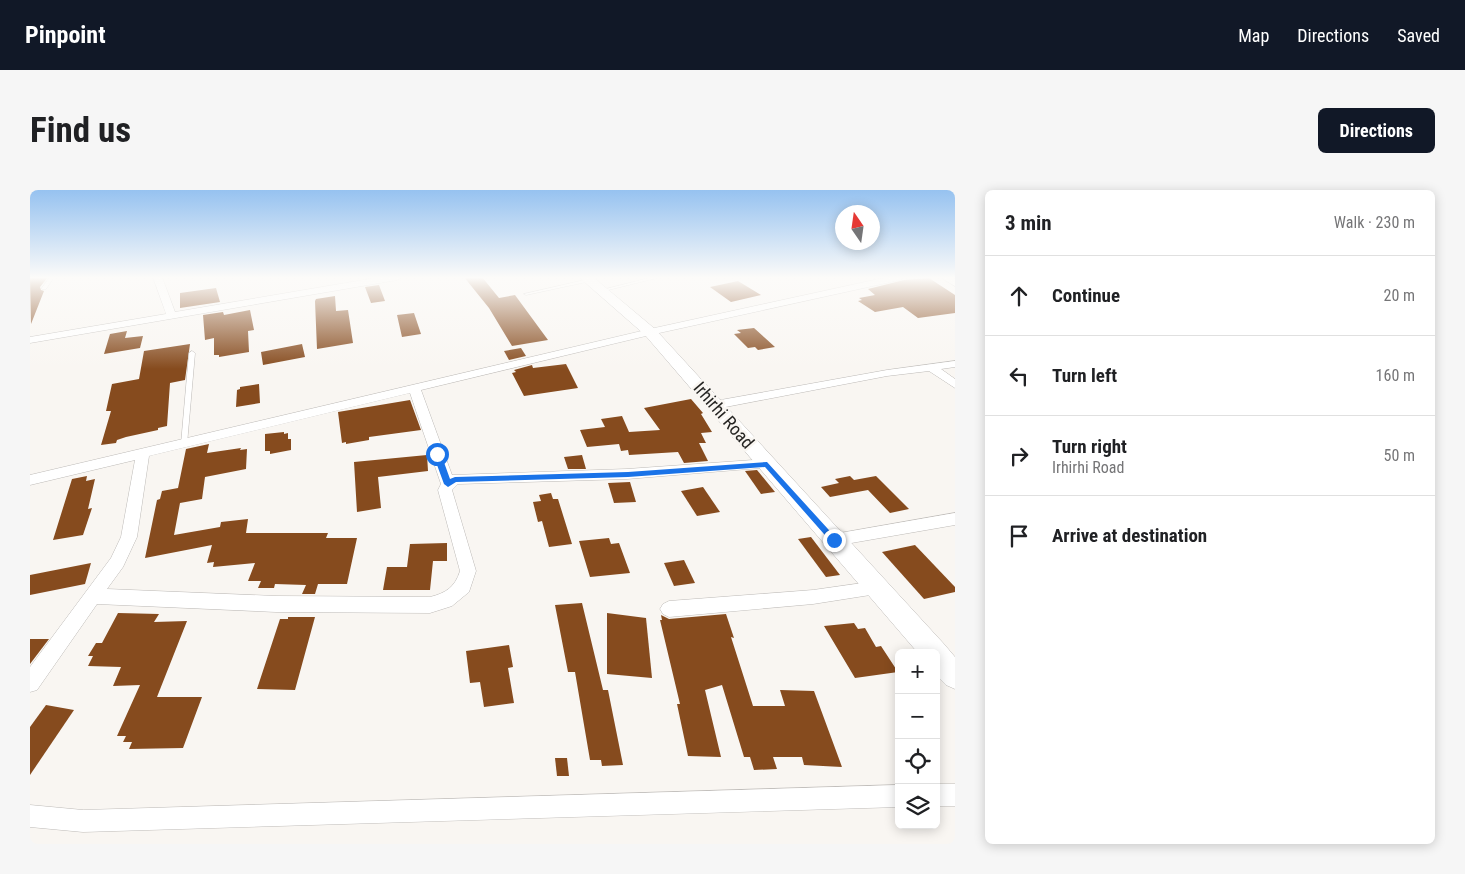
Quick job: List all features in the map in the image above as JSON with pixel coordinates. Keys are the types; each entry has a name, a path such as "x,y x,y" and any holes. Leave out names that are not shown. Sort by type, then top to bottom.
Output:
{"street":[{"path":"168,308 171,315"},
{"path":"30,340 215,308"},
{"name":"Irhirhi Road","path":"621,308 650,332 932,649"},
{"path":"30,480 650,332 761,308"},
{"path":"715,405 887,372 955,364"},
{"path":"931,367 955,384"},
{"path":"415,389 448,484"},
{"path":"30,682 117,562 129,538 143,454"},
{"path":"92,596 276,604 430,605 446,601 463,587 468,572 445,490 448,484 455,479 628,474 767,464"},
{"path":"834,540 955,520"},
{"path":"669,609 813,597 877,588"},
{"name":"Irhirhi Road","path":"940,659 955,676"},
{"path":"940,795 955,794"},
{"path":"30,816 83,821 895,796"}],"lane":[{"path":"184,444 192,353"}],"building":[{"path":"31,308 37,308 31,324"},
{"path":"315,308 336,308 336,311 348,310 353,343 317,349"},
{"path":"489,308 524,308 548,340 512,346"},
{"path":"868,308 900,308 875,312"},
{"path":"904,308 955,308 955,313 918,318"},
{"path":"250,310 254,330 248,331 249,352 219,357 219,355 214,355 214,338 205,340 203,315 223,312 224,315"},
{"path":"414,313 421,334 402,337 397,315"},
{"path":"754,328 775,347 758,350 755,347 748,348 734,334 741,333 737,330"},
{"path":"127,331 125,338 143,336 140,348 104,354 110,334"},
{"path":"190,344 185,380 170,383 167,426 117,440 116,443 101,445 111,411 106,411 112,384 139,379 144,351"},
{"path":"302,344 305,357 263,365 261,352"},
{"path":"521,348 526,356 509,360 504,351"},
{"path":"566,364 578,388 524,396 512,373 516,372 514,370 532,365 533,368"},
{"path":"259,384 260,403 236,407 237,390 240,387"},
{"path":"691,399 703,413 701,414 712,432 701,433 706,443 699,443 708,461 684,463 678,452 629,455 628,450 621,451 619,444 587,447 580,430 605,427 601,419 622,416 629,432 660,430 644,408"},
{"path":"410,400 421,430 369,437 369,440 346,444 346,442 342,443 338,412"},
{"path":"284,432 284,434 288,433 288,439 291,439 291,450 270,454 270,451 265,451 265,434"},
{"path":"209,444 207,453 241,448 240,450 247,449 246,469 205,477 202,499 180,503 174,535 220,527 221,522 248,519 246,533 328,533 326,538 357,538 347,584 318,584 315,594 302,594 306,585 275,584 274,588 258,588 261,581 248,581 255,563 213,567 214,562 207,563 212,545 145,558 157,500 160,499 162,491 178,488 186,449"},
{"path":"427,455 428,471 378,477 381,508 357,512 354,462"},
{"path":"582,455 586,469 568,469 564,457"},
{"path":"757,470 775,492 761,494 745,471"},
{"path":"87,476 86,481 95,479 88,509 92,508 83,535 53,540 72,479"},
{"path":"850,476 854,480 876,476 909,509 890,513 868,490 830,497 821,487 839,483 835,479"},
{"path":"630,482 636,502 614,503 608,483"},
{"path":"703,487 720,512 697,516 681,491"},
{"path":"551,493 553,499 558,499 572,544 549,547 542,521 538,522 533,502 541,501 539,495"},
{"path":"811,537 840,575 826,577 798,539"},
{"path":"609,538 611,544 619,543 630,573 590,577 579,541"},
{"path":"447,543 447,561 433,561 430,590 383,590 387,567 407,567 410,544"},
{"path":"915,545 955,587 955,592 924,599 882,552"},
{"path":"684,560 695,583 674,586 664,563"},
{"path":"91,563 85,584 30,595 30,575"},
{"path":"582,603 603,690 608,690 623,765 602,766 601,760 590,760 575,672 568,672 555,605"},
{"path":"118,613 159,614 154,622 187,621 157,697 202,697 183,748 129,749 132,742 123,742 126,736 117,736 140,685 113,686 121,667 88,666 93,656 88,656 96,643 102,643"},
{"path":"607,613 646,618 652,678 607,674"},
{"path":"726,614 734,638 731,637 753,706 785,706 780,690 814,691 842,767 804,765 802,757 773,757 777,769 754,770 750,757 744,757 722,685 705,690 721,757 688,756 677,704 680,704 660,620 662,620 661,615 669,619"},
{"path":"288,617 315,617 295,690 257,689 280,619 288,619"},
{"path":"854,623 858,629 865,628 876,647 881,646 895,667 895,672 855,678 824,626"},
{"path":"30,639 49,639 30,664"},
{"path":"509,645 513,667 508,668 514,703 484,707 480,682 470,683 466,651"},
{"path":"46,705 74,710 30,775 30,727"},
{"path":"555,758 567,758 569,776 557,776"}],"route":[{"path":"437,454 448,484 455,479 628,474 767,464 834,540"}]}
